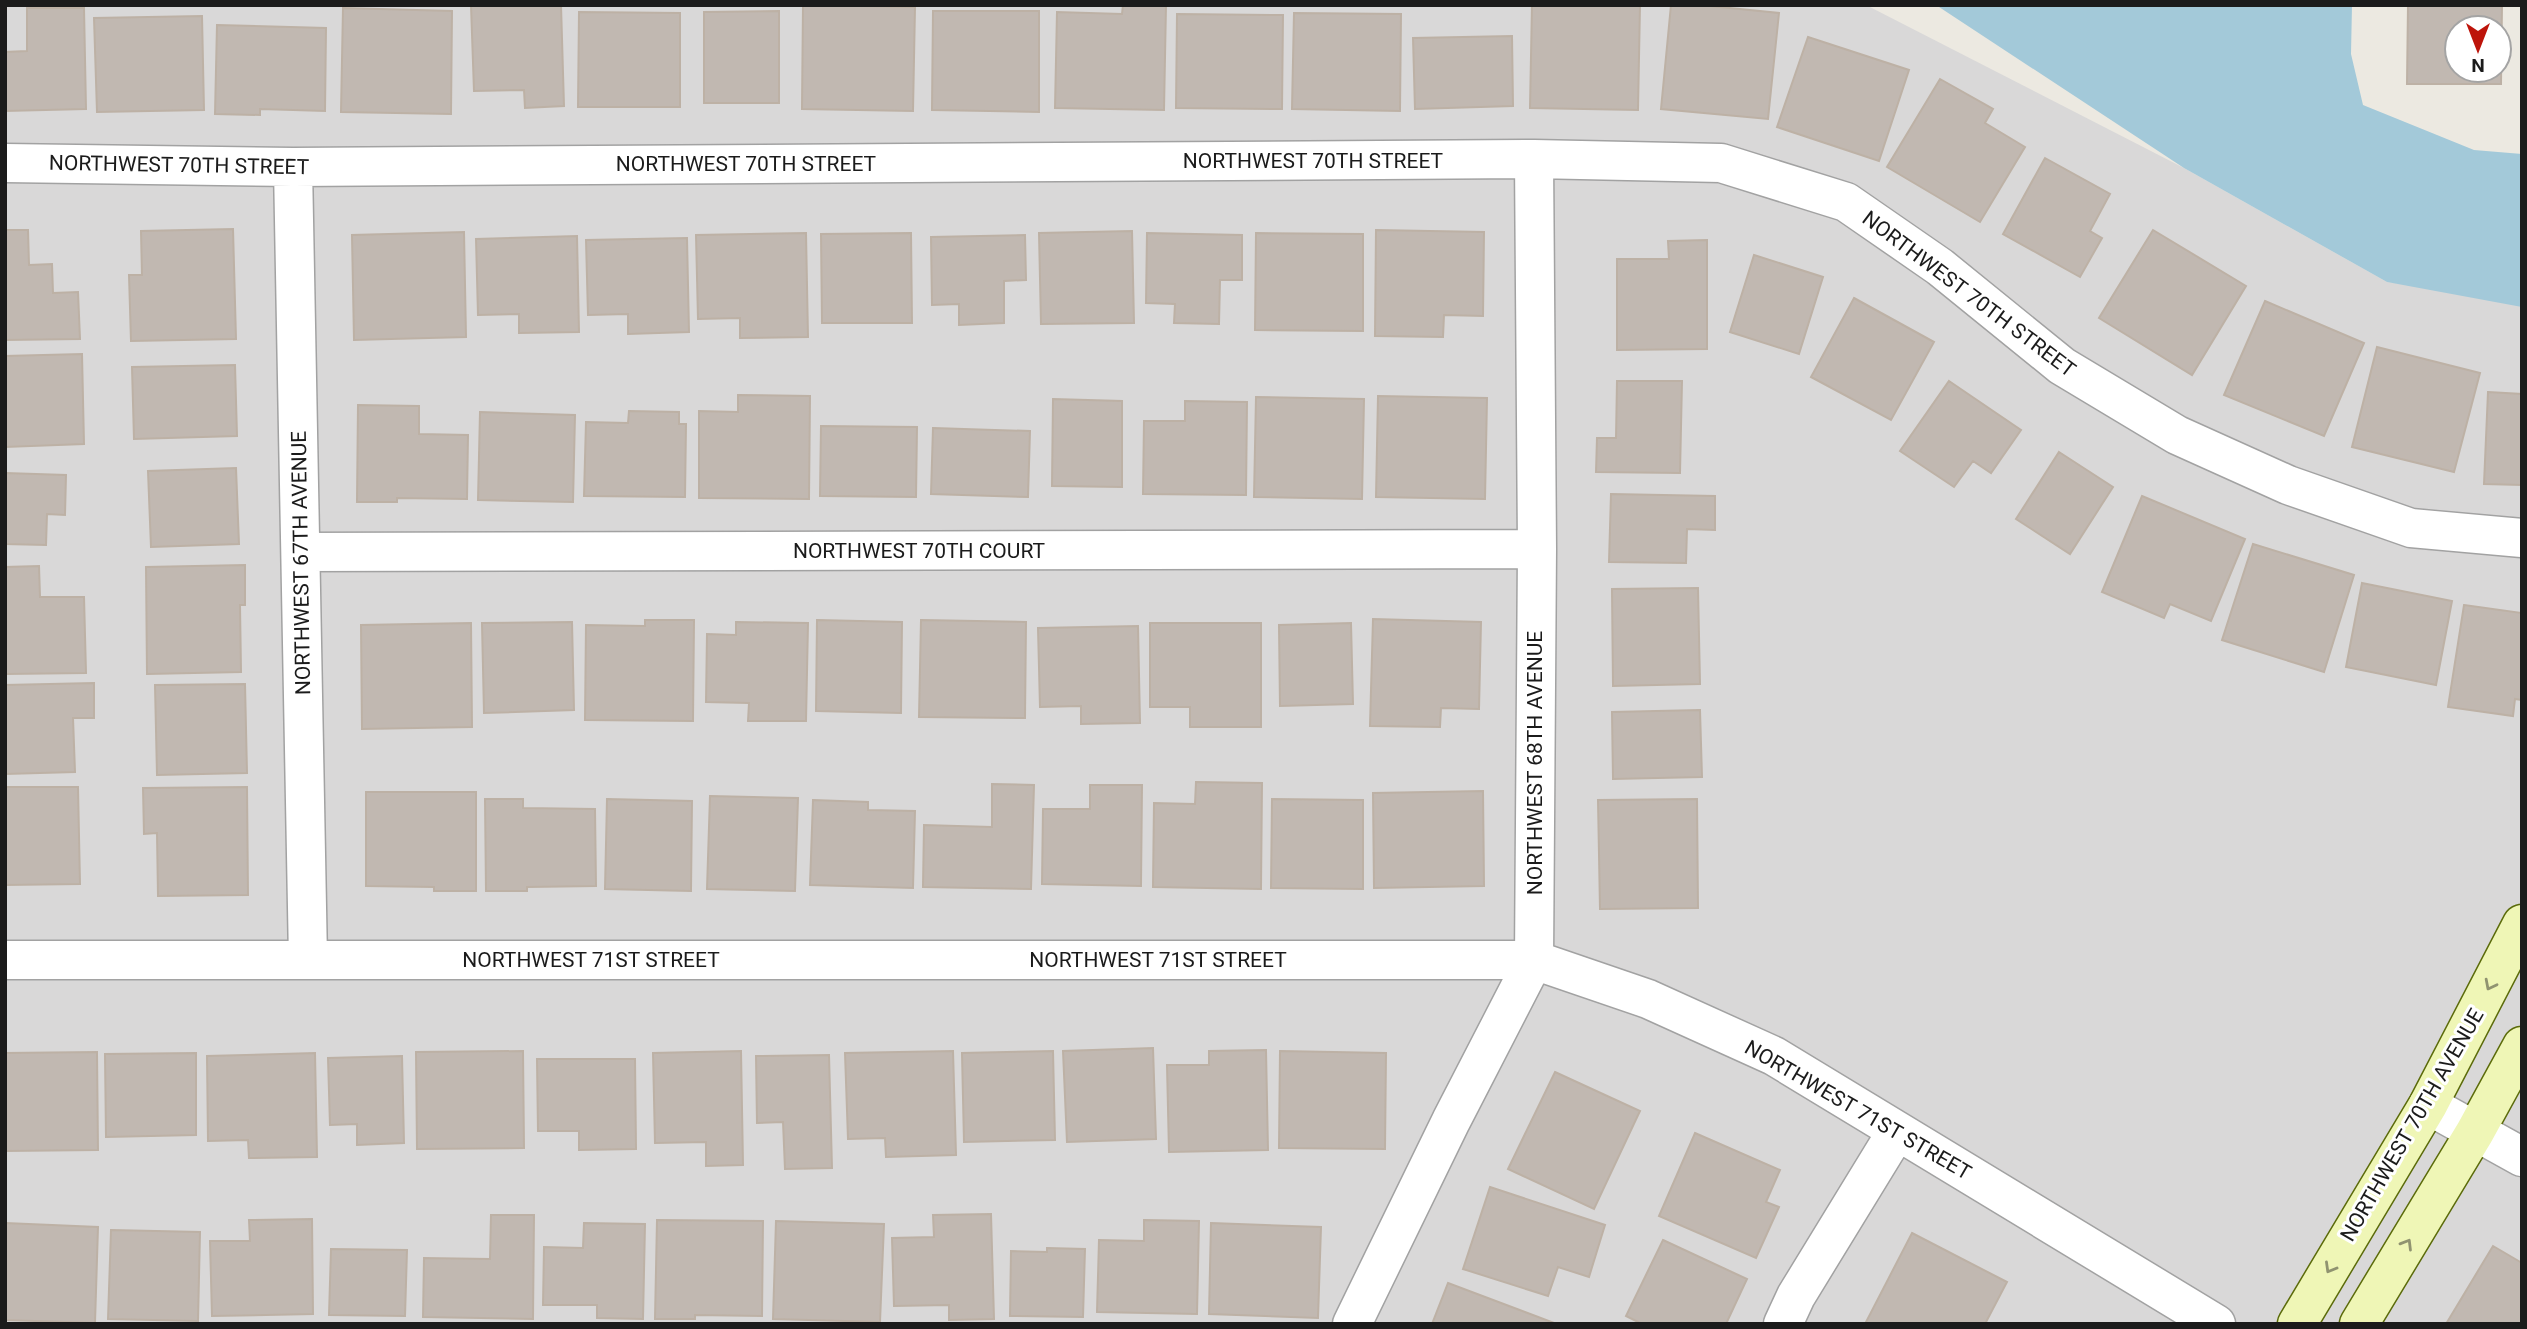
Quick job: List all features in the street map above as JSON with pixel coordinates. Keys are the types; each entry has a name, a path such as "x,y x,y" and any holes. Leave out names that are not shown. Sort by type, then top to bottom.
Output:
{"street":[{"name":"NORTHWEST 70TH STREET","path":"5,163 293,167 1534,159 1721,163 1846,202 1940,267 2062,366 2177,435 2288,485 2411,528 2522,538"},
{"name":"NORTHWEST 68TH AVENUE","path":"1352,1324 1451,1121 1534,960 1537,549 1534,159"},
{"name":"NORTHWEST 67TH AVENUE","path":"293,167 307,960"},
{"name":"NORTHWEST 70TH COURT","path":"301,552 1537,549"},
{"name":"NORTHWEST 70TH AVENUE","path":"2297,1324 2428,1105 2522,925"},
{"name":"NORTHWEST 71ST STREET","path":"5,960 1534,960 1648,999 1774,1056 2216,1324"},
{"path":"2359,1324 2475,1132 2522,1046"},
{"path":"2428,1105 2522,1157"},
{"path":"1783,1324 1796,1296 1897,1132"}],"shaded area":[{"path":"5,5 1866,5 2184,168 2387,282 2522,298 2522,1324 5,1324"}],"water":[{"path":"1936,5 2352,5 2351,54 2363,105 2474,150 2522,154 2522,307 2387,282 2184,168"}],"building":[{"path":"471,5 561,5 564,106 525,108 524,90 474,91"},
{"path":"803,5 915,7 913,111 802,109"},
{"path":"1123,5 1166,5 1164,110 1055,108 1057,12 1122,14"},
{"path":"1532,5 1640,5 1638,110 1530,108"},
{"path":"1671,5 1700,5 1779,13 1768,119 1661,109"},
{"path":"2408,5 2502,5 2502,14 2443,14 2443,84 2407,84"},
{"path":"27,8 84,8 86,109 5,111 5,52 27,51"},
{"path":"343,8 452,11 451,114 341,112"},
{"path":"779,11 779,103 704,103 704,12"},
{"path":"933,11 1039,11 1039,112 932,110"},
{"path":"579,12 680,13 680,107 578,107"},
{"path":"1294,13 1401,14 1400,111 1292,109"},
{"path":"1177,14 1283,15 1282,109 1176,108"},
{"path":"202,16 204,110 97,112 94,18"},
{"path":"217,25 326,28 325,111 260,109 260,115 215,114"},
{"path":"1512,36 1513,106 1415,109 1413,38"},
{"path":"1808,37 1909,70 1879,161 1777,127"},
{"path":"1940,79 1993,109 1985,123 2025,147 1980,222 1887,167"},
{"path":"2045,158 2110,194 2090,231 2102,238 2080,277 2003,234"},
{"path":"233,229 236,339 131,341 129,275 142,275 141,231"},
{"path":"5,230 28,230 29,265 52,264 53,293 78,292 80,339 5,340"},
{"path":"1376,230 1484,232 1483,316 1444,315 1443,337 1375,336"},
{"path":"2153,230 2246,286 2192,375 2099,318"},
{"path":"1132,231 1134,323 1041,324 1039,233"},
{"path":"464,232 466,337 354,340 352,235"},
{"path":"806,233 808,337 740,338 740,318 698,319 696,235"},
{"path":"911,233 912,323 822,323 821,234"},
{"path":"1147,233 1242,235 1242,280 1220,280 1219,324 1174,323 1175,304 1146,303"},
{"path":"1256,233 1363,234 1363,331 1255,330"},
{"path":"1025,235 1026,280 1004,281 1004,323 959,325 959,304 932,305 931,237"},
{"path":"577,236 579,332 519,333 519,314 478,315 476,239"},
{"path":"687,238 689,332 628,334 628,314 588,315 586,240"},
{"path":"1707,240 1707,349 1617,350 1617,259 1669,259 1668,241"},
{"path":"1754,255 1823,277 1799,354 1730,332"},
{"path":"1854,298 1934,342 1891,420 1811,377"},
{"path":"2265,301 2364,343 2324,436 2224,395"},
{"path":"2377,347 2480,373 2454,472 2352,447"},
{"path":"82,354 84,444 5,447 5,356"},
{"path":"235,365 237,436 134,439 132,367"},
{"path":"1617,381 1682,381 1680,473 1596,472 1597,438 1616,438"},
{"path":"1949,381 2021,430 1991,473 1973,461 1954,487 1900,451"},
{"path":"2488,392 2522,394 2522,485 2484,484"},
{"path":"738,395 810,396 809,499 699,498 699,411 738,412"},
{"path":"1378,396 1487,398 1485,499 1376,497"},
{"path":"1256,397 1364,399 1362,499 1254,497"},
{"path":"1053,399 1122,401 1122,487 1052,486"},
{"path":"1185,401 1247,402 1246,495 1143,494 1144,421 1185,421"},
{"path":"358,405 419,406 419,434 468,435 467,499 397,498 397,502 357,502"},
{"path":"629,411 679,412 679,424 686,424 685,497 584,496 586,422 628,423"},
{"path":"480,412 575,415 573,502 478,500"},
{"path":"821,426 917,427 916,497 820,496"},
{"path":"933,428 1030,431 1028,497 931,494"},
{"path":"2059,452 2113,487 2070,554 2016,519"},
{"path":"236,468 239,544 151,547 148,471"},
{"path":"5,473 66,475 65,515 47,514 46,545 5,544"},
{"path":"1611,494 1715,496 1715,530 1687,529 1686,563 1609,562"},
{"path":"2142,496 2245,539 2211,621 2170,604 2164,618 2102,592"},
{"path":"2253,544 2354,575 2324,672 2222,640"},
{"path":"245,565 245,605 240,605 241,672 147,674 146,567"},
{"path":"39,566 40,597 84,597 86,673 5,674 5,567"},
{"path":"2362,583 2452,601 2436,685 2346,667"},
{"path":"1698,588 1700,684 1613,686 1612,589"},
{"path":"2464,605 2522,613 2522,700 2515,699 2513,716 2448,707"},
{"path":"1373,619 1481,622 1479,709 1441,708 1440,727 1370,726"},
{"path":"645,620 694,620 693,721 585,720 586,625 645,626"},
{"path":"817,620 902,622 901,713 816,711"},
{"path":"921,620 1026,622 1025,718 919,717"},
{"path":"572,622 574,710 484,713 482,623"},
{"path":"736,622 808,623 806,721 748,721 749,703 706,702 707,634 736,635"},
{"path":"471,623 472,727 362,729 361,625"},
{"path":"1150,623 1261,623 1261,727 1190,727 1190,707 1150,707"},
{"path":"1351,623 1353,704 1280,706 1279,625"},
{"path":"1138,626 1140,723 1081,724 1081,706 1040,707 1038,628"},
{"path":"94,683 94,718 73,718 75,772 5,774 5,685"},
{"path":"245,684 247,773 157,775 155,685"},
{"path":"1700,710 1702,777 1613,779 1612,712"},
{"path":"1196,782 1262,783 1261,889 1153,887 1154,803 1195,804"},
{"path":"992,784 1034,785 1031,889 923,887 924,825 992,827"},
{"path":"1090,785 1142,785 1141,886 1042,884 1043,809 1090,809"},
{"path":"5,787 78,787 80,884 5,885"},
{"path":"247,787 248,895 158,896 157,833 144,834 143,788"},
{"path":"1483,791 1484,886 1374,888 1373,793"},
{"path":"366,792 476,792 476,891 366,886"},
{"path":"710,796 798,798 795,891 707,889"},
{"path":"485,799 523,799 523,808 595,809 596,886 527,887 527,891 486,891"},
{"path":"607,799 692,801 691,891 605,889"},
{"path":"1272,799 1363,800 1363,889 1271,888"},
{"path":"1697,799 1698,908 1600,909 1598,800"},
{"path":"813,800 868,802 868,810 915,811 913,888 810,885"},
{"path":"1153,1048 1156,1139 1067,1142 1063,1051"},
{"path":"1266,1050 1268,1150 1169,1152 1167,1065 1209,1065 1209,1051"},
{"path":"523,1051 524,1148 417,1149 416,1052"},
{"path":"741,1051 743,1165 706,1166 706,1142 655,1143 653,1053"},
{"path":"953,1051 956,1155 886,1157 885,1138 848,1139 845,1053"},
{"path":"1053,1051 1055,1140 964,1142 962,1053"},
{"path":"1280,1051 1386,1053 1385,1149 1279,1148"},
{"path":"97,1052 98,1150 5,1151 5,1053"},
{"path":"196,1053 196,1135 106,1137 105,1054"},
{"path":"315,1053 317,1157 249,1158 248,1140 208,1141 207,1056"},
{"path":"829,1055 832,1168 785,1169 783,1122 757,1123 756,1056"},
{"path":"402,1056 404,1143 357,1145 357,1124 330,1125 328,1058"},
{"path":"537,1059 635,1059 636,1149 579,1150 579,1131 538,1131"},
{"path":"1555,1072 1640,1111 1594,1209 1508,1169"},
{"path":"1695,1133 1780,1170 1766,1202 1779,1207 1756,1258 1659,1216"},
{"path":"1490,1187 1605,1225 1589,1277 1558,1267 1548,1296 1463,1269"},
{"path":"991,1214 994,1319 949,1320 949,1305 894,1306 892,1238 934,1237 933,1215"},
{"path":"491,1215 534,1215 533,1319 423,1317 424,1258 490,1259"},
{"path":"312,1219 313,1314 212,1316 210,1241 250,1241 249,1220"},
{"path":"657,1220 763,1221 762,1316 695,1315 695,1319 655,1319"},
{"path":"1144,1220 1199,1221 1197,1314 1097,1312 1099,1240 1144,1241"},
{"path":"776,1221 884,1224 880,1322 773,1319"},
{"path":"5,1223 98,1227 95,1323 5,1320"},
{"path":"584,1223 645,1224 643,1319 597,1318 597,1305 543,1305 544,1247 583,1248"},
{"path":"1211,1223 1321,1227 1318,1318 1209,1314"},
{"path":"111,1230 200,1232 198,1321 108,1319"},
{"path":"1912,1233 2007,1282 1985,1324 1865,1324"},
{"path":"1663,1240 1747,1279 1726,1324 1642,1324 1626,1316"},
{"path":"2493,1246 2522,1263 2522,1324 2446,1324"},
{"path":"1047,1248 1085,1249 1083,1317 1010,1316 1011,1251 1047,1252"},
{"path":"331,1249 407,1250 405,1316 329,1315"},
{"path":"1448,1283 1554,1323 1432,1324"}]}
